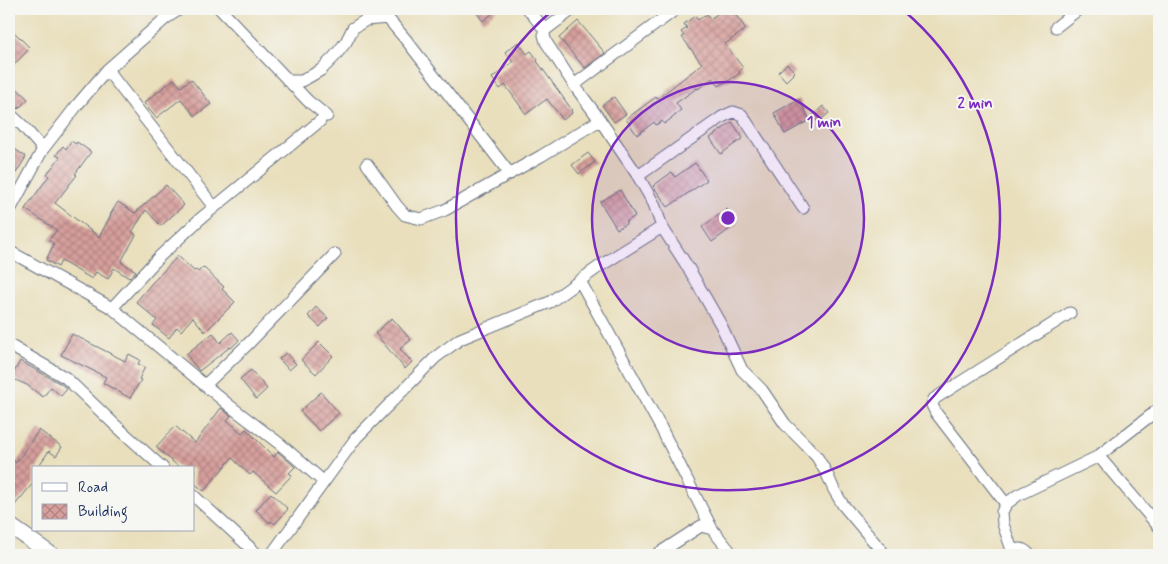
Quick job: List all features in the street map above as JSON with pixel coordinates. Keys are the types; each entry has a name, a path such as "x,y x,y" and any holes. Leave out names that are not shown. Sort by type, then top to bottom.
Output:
{"street":[{"path":"9,212 43,149 78,104 108,70 166,18 180,9"},
{"path":"112,308 159,256 214,207 323,119 220,9"},
{"path":"528,9 545,30"},
{"path":"573,9 545,30 546,42 638,176 654,204 662,227 721,325 742,370 762,390 785,424 817,458 843,504 886,555"},
{"path":"574,85 676,9"},
{"path":"1056,27 1079,9"},
{"path":"288,81 302,81 320,70 346,42 353,28 366,20 384,13 510,174"},
{"path":"108,70 214,207"},
{"path":"638,176 722,117 733,112 742,115 803,208"},
{"path":"9,113 43,149"},
{"path":"367,164 401,211 405,215 421,219 445,210 541,156 600,120"},
{"path":"271,555 356,438 448,347 460,339 550,302 600,266 662,227"},
{"path":"9,252 112,308 324,482"},
{"path":"204,385 249,343 335,254"},
{"path":"580,281 662,428 712,529 733,555"},
{"path":"1006,504 936,413 932,405 934,398 1070,312"},
{"path":"9,345 66,378 160,466"},
{"path":"1012,554 1003,524 1002,512 1006,504 1018,494 1097,457 1159,409"},
{"path":"1097,457 1102,460 1159,527"},
{"path":"195,497 258,555"},
{"path":"9,525 50,555"},
{"path":"656,555 701,526 712,529"},
{"path":"1012,554 1020,548 1030,555"}],"building":[{"path":"474,9 498,9 483,21"},
{"path":"724,9 729,9 735,14 746,29 725,44 743,68 740,73 719,86 713,78 676,103 681,110 664,124 662,121 656,125 654,122 637,135 626,119 656,97 657,99 702,64 682,37 684,36 681,32 687,28 684,24 695,16 698,20 707,14 710,19"},
{"path":"578,21 605,53 585,68 559,38"},
{"path":"9,27 30,48 9,70"},
{"path":"518,42 527,54 531,51 572,110 572,113 563,120 547,99 526,114 505,85 500,89 492,78 513,62 505,52"},
{"path":"787,64 795,72 786,81 778,72"},
{"path":"174,79 181,87 191,79 211,104 195,116 181,99 156,118 144,103"},
{"path":"9,81 28,99 18,109 9,100"},
{"path":"614,97 626,114 614,122 602,105"},
{"path":"799,99 810,120 785,134 774,113"},
{"path":"823,106 829,113 818,122 812,116"},
{"path":"732,122 743,138 721,154 710,138"},
{"path":"71,141 76,144 77,142 91,152 75,174 77,175 55,203 99,237 118,202 135,213 166,185 184,205 161,226 146,210 132,232 136,235 121,262 136,271 129,278 114,268 108,279 96,272 92,279 61,261 58,267 46,260 54,244 49,240 57,230 25,209 60,157 56,155 63,146 66,149"},
{"path":"9,145 26,157 16,173 9,168"},
{"path":"588,153 595,162 579,174 572,165"},
{"path":"695,163 707,180 668,207 653,186 672,172 675,177"},
{"path":"620,190 635,216 617,229 600,202"},
{"path":"727,209 737,224 712,242 702,227"},
{"path":"178,256 194,271 198,272 203,267 224,287 222,289 235,302 205,332 193,317 181,331 177,327 169,338 153,325 157,320 136,302"},
{"path":"316,307 328,318 320,327 308,316"},
{"path":"392,318 411,340 400,349 412,362 405,369 375,333"},
{"path":"232,332 239,340 199,371 186,354 213,333 220,343"},
{"path":"72,334 125,361 129,354 140,360 138,364 145,367 139,379 141,380 130,398 103,383 106,377 61,355"},
{"path":"319,342 333,356 316,374 301,360"},
{"path":"286,353 296,364 289,370 279,359"},
{"path":"20,361 67,389 61,396 51,387 43,397 27,385 11,378"},
{"path":"251,370 267,389 256,399 240,379"},
{"path":"321,392 339,413 319,431 300,411"},
{"path":"221,408 231,416 227,420 242,433 246,429 274,457 278,452 295,467 289,473 292,475 276,492 253,472 250,475 232,458 204,491 195,484 195,466 178,466 156,447 175,426 195,443"},
{"path":"39,430 62,447 56,456 49,451 38,466 32,466 32,484 15,505 9,501 9,492 14,486 9,482 9,457 16,463"},
{"path":"271,493 288,509 275,524 271,521 270,523 256,510"}]}
